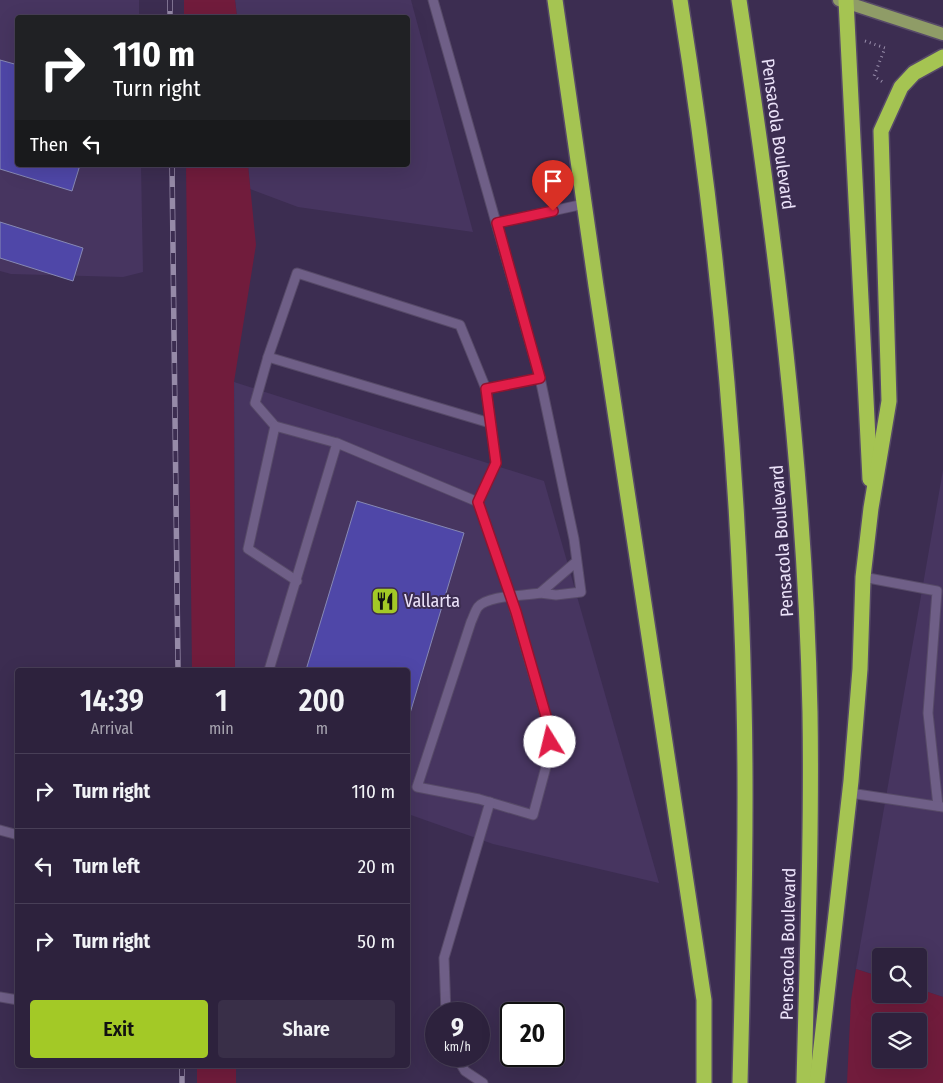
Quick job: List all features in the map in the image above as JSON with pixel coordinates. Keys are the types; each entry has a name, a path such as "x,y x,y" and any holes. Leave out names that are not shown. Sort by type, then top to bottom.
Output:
{"highway":[{"path":"555,0 704,1000 704,1083"},
{"name":"Pensacola Boulevard","path":"739,0 772,218 788,363 802,546 810,711 810,851 804,1083"},
{"path":"843,1 871,508"},
{"path":"681,4 704,173 719,309 736,512 744,700 746,847 740,1083"},
{"path":"818,1083 850,793 860,669 863,577 871,508 889,401 881,131 901,87 914,73 943,57"}],"main road":[{"path":"843,1 943,34"}],"lane":[{"path":"433,0 540,378 572,529 581,592 556,595 540,593 511,597 493,598 478,608 471,622 412,786 490,802 533,815 550,752 550,732 511,597 478,502 496,463 486,389 460,325 297,273 268,357 255,403 274,426 338,443 478,502"},
{"path":"497,223 584,204"},
{"path":"268,357 490,423"},
{"path":"486,389 540,378"},
{"path":"274,426 248,549 297,581"},
{"path":"270,668 338,443"},
{"path":"540,593 576,562"},
{"path":"850,793 941,807 928,713 936,591 863,577"},
{"path":"446,1002 444,958 490,802"},
{"path":"0,830 15,834"},
{"path":"0,997 15,1000"},
{"path":"462,1067 464,1071 484,1083"}],"path":[{"path":"862,40 885,48 874,76 885,84"}],"shaded area":[{"path":"0,0 139,0 139,15 15,15 15,167 141,167 143,272 123,277 11,274 0,271"},
{"path":"184,0 235,0 237,15 184,15"},
{"path":"235,0 411,0 473,232 298,207 250,189 248,167 410,167 410,15 237,15"},
{"path":"186,167 248,167 256,245 234,382 235,668 192,668"},
{"path":"234,382 544,481 659,883 493,844 410,815 410,668 235,668"},
{"path":"943,470 943,997 927,992 927,948 872,948 872,974 856,969"},
{"path":"856,969 872,974 872,1003 927,1003 927,992 943,997 943,1083 847,1083 851,1000"},
{"path":"197,1068 236,1068 236,1083 197,1083"}],"building":[{"path":"0,60 15,64 15,167 79,167 72,191 0,169"},
{"path":"0,222 83,248 73,281 0,258"},
{"name":"Vallarta","path":"357,501 464,533 410,713 410,668 307,668"}],"railway":[{"path":"170,0 170,15"},
{"path":"172,167 178,668"},
{"path":"182,1068 182,1083"}],"place":[{"name":"Vallarta","path":"385,601"}],"route":[{"path":"550,742 550,732 546,716 516,612 478,502 496,463 486,389 540,378 497,223 553,211"}]}
